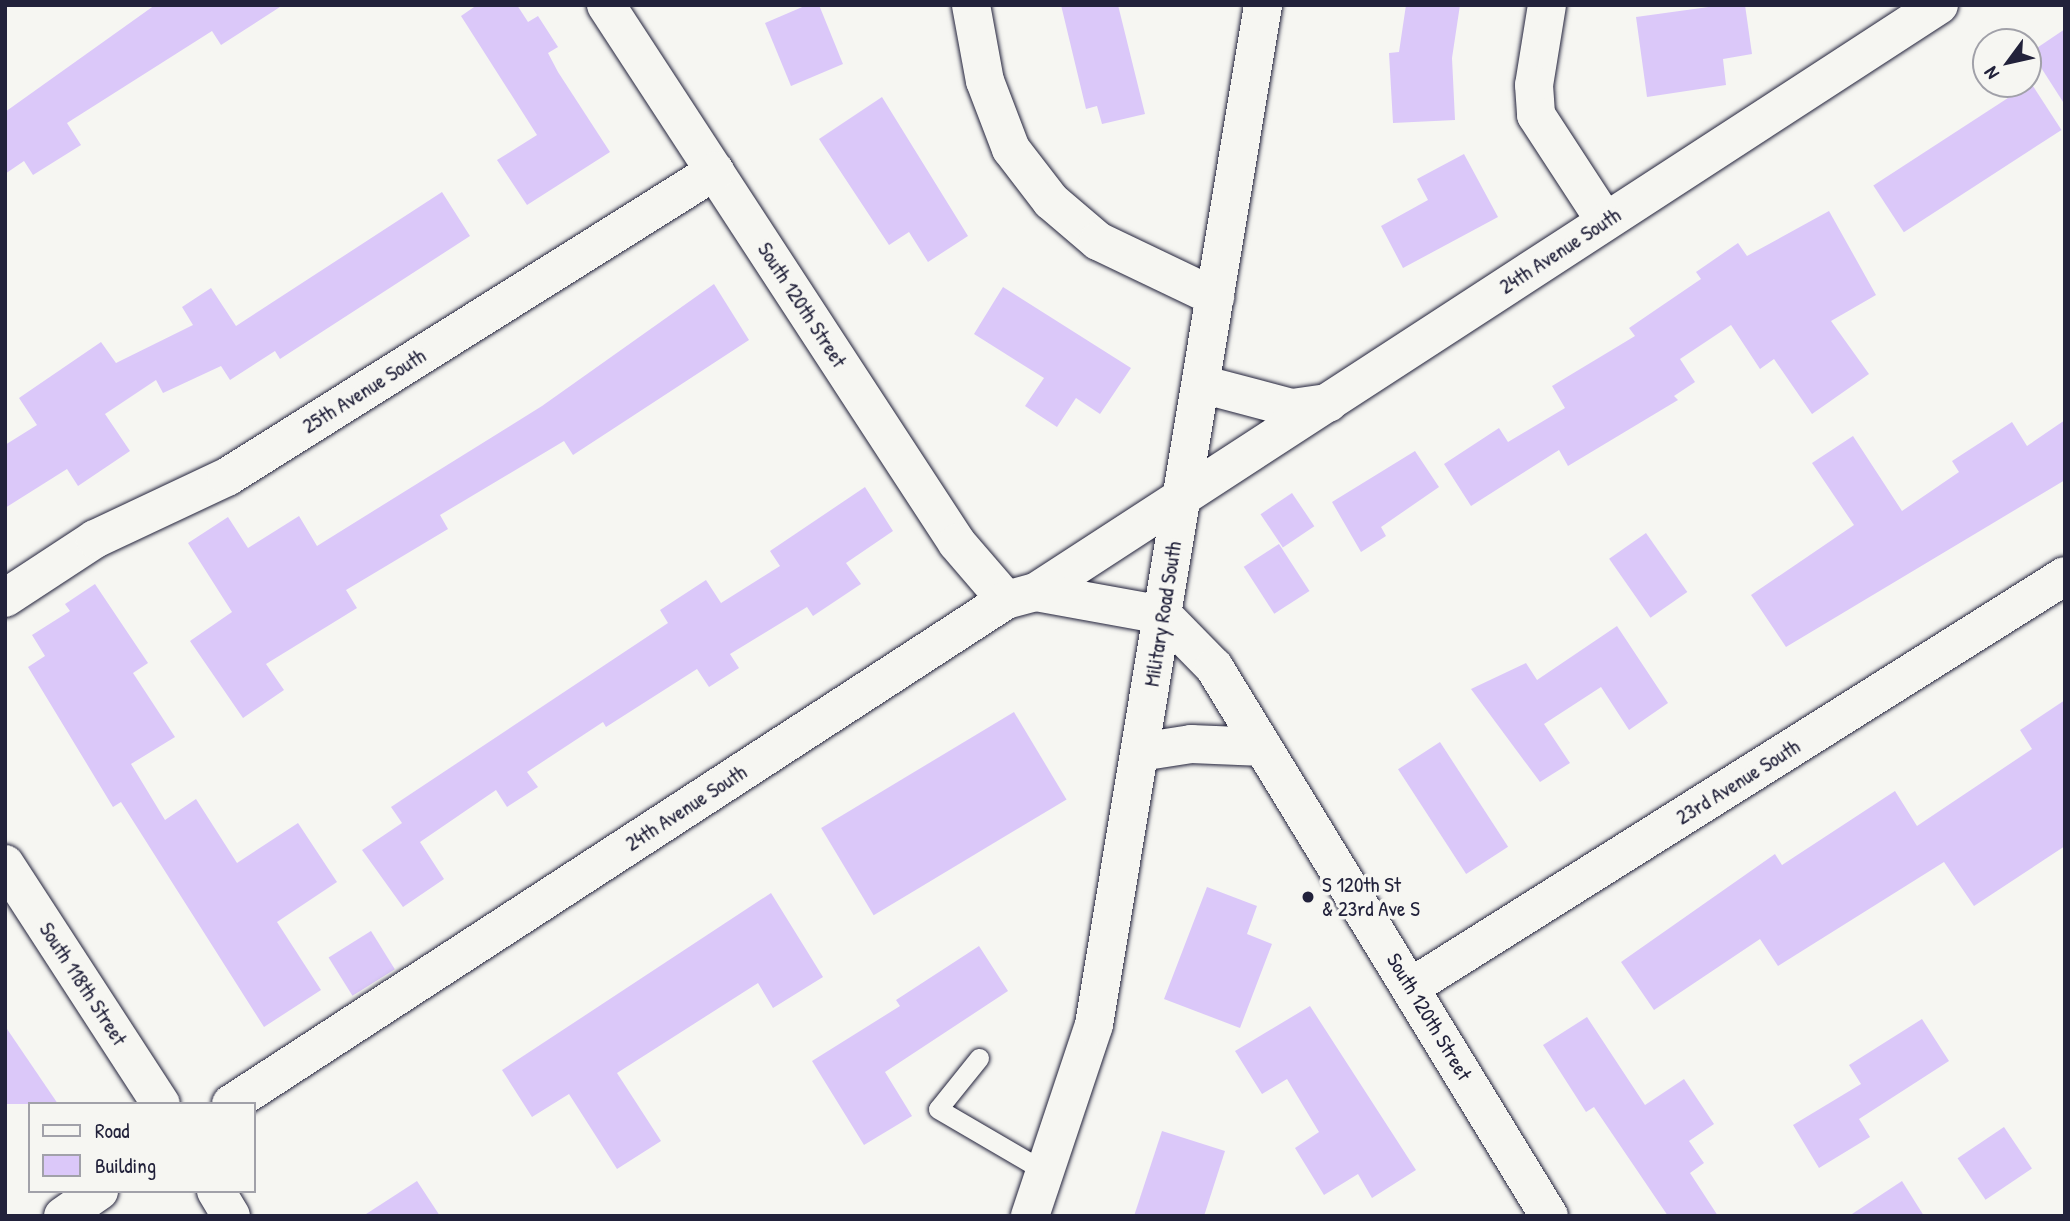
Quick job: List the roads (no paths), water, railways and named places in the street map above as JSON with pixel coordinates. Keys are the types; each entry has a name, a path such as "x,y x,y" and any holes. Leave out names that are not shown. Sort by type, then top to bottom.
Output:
{"street":[{"name":"South 120th Street","path":"606,5 957,543 1021,596"},
{"name":"Military Road South","path":"1030,1216 1094,1026 1263,5"},
{"path":"1547,5 1534,85 1536,115 1605,221"},
{"name":"24th Avenue South","path":"234,1102 1021,596 1182,498 1939,5"},
{"path":"964,6 985,81 1011,149 1051,201 1098,241 1215,297"},
{"name":"25th Avenue South","path":"5,598 95,540 227,477 715,171"},
{"path":"1201,384 1292,408 1331,402"},
{"name":"23rd Avenue South","path":"1411,987 2065,576"},
{"path":"1021,596 1163,615"},
{"name":"South 120th Street","path":"1163,615 1214,667 1549,1216"},
{"path":"1140,752 1191,744 1263,747"},
{"name":"South 118th Street","path":"5,864 160,1102"},
{"path":"63,1216 96,1193"},
{"path":"217,1193 231,1216"}],"lane":[{"path":"979,1058 938,1109 1046,1172"}],"place":[{"name":"S 120th St & 23rd Ave S","path":"1308,897"}]}
